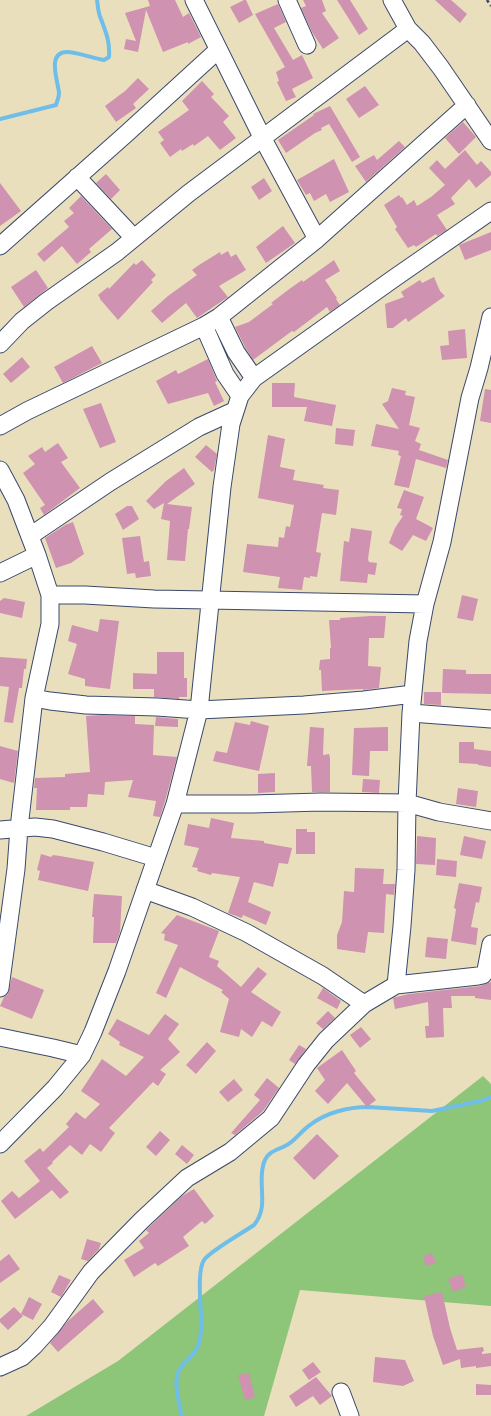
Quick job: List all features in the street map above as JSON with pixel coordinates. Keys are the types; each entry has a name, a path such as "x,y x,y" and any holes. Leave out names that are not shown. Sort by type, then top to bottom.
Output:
{"street":[{"path":"194,0 263,139 318,239"},
{"path":"287,0 307,45"},
{"path":"392,0 408,29 427,49 491,141"},
{"path":"0,344 22,321 46,302 117,252 189,193 408,29"},
{"path":"0,246 218,50"},
{"path":"0,426 27,411 204,326 219,317 318,239 467,105"},
{"path":"77,177 134,238"},
{"path":"0,1144 55,1088 82,1055 94,1032 117,971 175,804 199,710 222,487 231,424 237,403 254,378 392,279 491,211"},
{"path":"219,317 236,352 254,378"},
{"path":"396,984 405,877 411,713 418,641 425,604 442,542 470,398 485,370 491,317"},
{"path":"204,326 237,403"},
{"path":"30,536 110,482 237,403"},
{"path":"0,470 16,500 37,555 50,595 50,624 34,698 19,828 16,870 0,988"},
{"path":"0,572 37,555"},
{"path":"50,595 85,595 154,599 425,604"},
{"path":"34,698 86,705 199,710 304,705 413,694"},
{"path":"411,713 491,719"},
{"path":"175,804 320,802 407,803 440,812 491,821"},
{"path":"0,830 35,827 53,829 156,858"},
{"path":"145,890 192,907 247,933 323,976 364,1004"},
{"path":"0,1367 22,1356 34,1346 52,1326 91,1272 142,1220 187,1178 230,1152 271,1118 306,1065 326,1040 364,1004 396,984 483,975 486,970 491,944"},
{"path":"0,1037 82,1055"},
{"path":"341,1392 350,1416"}],"path":[{"path":"487,0 491,6"}],"green space":[{"path":"483,1076 491,1084 491,1306 300,1290 264,1416 26,1416 118,1361"}],"building":[{"path":"148,0 175,0 183,17 189,13 201,37 188,44 188,42 163,52 146,10 138,52 124,49 126,39 136,41 125,13 150,6"},
{"path":"246,0 253,15 239,23 230,7"},
{"path":"303,0 322,0 326,11 322,13 339,38 323,49 312,32 301,8 306,6"},
{"path":"337,0 350,0 368,29 359,35"},
{"path":"435,0 451,0 467,14 460,23"},
{"path":"278,4 286,22 274,28 293,60 302,55 313,78 292,89 296,97 286,101 277,82 279,81 276,72 285,67 255,14"},
{"path":"138,78 149,89 133,104 136,108 116,122 105,106 125,91"},
{"path":"202,81 214,94 211,97 229,116 223,122 236,138 220,150 208,136 194,146 193,144 182,151 181,149 170,157 160,143 164,140 158,132 189,110 182,101"},
{"path":"365,86 379,105 359,118 346,99"},
{"path":"330,106 360,157 352,162 329,124 286,153 278,140 314,115 313,114"},
{"path":"463,122 476,137 459,154 445,138"},
{"path":"399,141 405,147 366,182 355,166 374,155 377,160"},
{"path":"465,150 477,165 481,161 491,172 491,175 476,188 469,179 451,198 455,204 437,215 447,230 437,236 436,234 416,247 414,245 408,248 395,229 397,227 384,205 399,195 407,205 414,200 417,206 431,197 445,185 429,168 437,160 445,169"},
{"path":"334,159 349,192 330,202 326,194 314,201 310,193 306,195 297,180"},
{"path":"106,174 120,190 111,199 96,183"},
{"path":"264,178 272,191 259,200 251,187"},
{"path":"0,183 21,211 0,226"},
{"path":"81,196 112,229 89,249 91,252 77,264 62,246 44,262 37,254 69,227 64,221 74,213 69,208"},
{"path":"283,226 295,243 266,263 256,247"},
{"path":"491,232 491,250 465,260 459,245"},
{"path":"228,251 231,257 236,254 246,270 219,286 228,297 197,318 186,303 162,323 151,311 168,296 197,275 192,270 220,252 221,255"},
{"path":"142,260 156,275 151,280 153,282 118,320 98,295 108,287 109,289 134,263 136,265"},
{"path":"334,260 340,271 325,280 340,305 330,312 327,307 253,360 235,327 249,322 273,304 271,303 288,290 302,280 303,282"},
{"path":"36,270 48,288 24,307 11,287"},
{"path":"434,277 440,291 445,296 408,322 406,318 393,328 387,328 385,304 404,297 401,292 420,280 422,283"},
{"path":"465,329 467,358 442,360 440,346 449,345 448,331"},
{"path":"92,346 102,363 63,383 54,367"},
{"path":"22,357 30,367 11,383 3,374"},
{"path":"208,359 217,381 215,382 224,401 214,406 208,393 168,404 156,381 176,370 178,374"},
{"path":"272,383 295,383 294,397 336,405 332,426 304,421 307,407 272,407"},
{"path":"392,388 406,391 405,395 415,397 409,425 420,428 415,441 421,444 419,450 448,460 446,468 416,459 409,488 394,485 401,456 398,455 399,451 371,446 376,424 399,429 382,404 388,401"},
{"path":"485,389 491,390 491,423 480,421"},
{"path":"101,403 116,442 100,448 83,409"},
{"path":"336,428 355,430 353,446 335,444"},
{"path":"268,435 285,439 280,467 295,470 293,480 324,485 323,488 339,490 336,515 322,513 316,552 321,553 317,577 304,577 302,590 278,588 280,577 243,572 247,544 278,547 279,537 284,538 286,526 290,527 294,505 258,498"},
{"path":"58,443 68,458 61,462 80,488 44,515 40,508 45,505 23,473 35,464 28,456 42,447 45,452"},
{"path":"206,445 217,454 214,470 212,472 195,457"},
{"path":"184,468 195,484 167,504 192,507 185,561 167,560 170,521 161,519 164,503 154,509 146,501 166,481"},
{"path":"404,490 424,497 416,519 433,528 426,541 413,535 402,551 389,543 395,528 403,516 400,515 402,509 397,508"},
{"path":"127,506 132,506 139,519 123,530 115,514"},
{"path":"73,522 84,554 71,563 56,568 45,538 65,525"},
{"path":"351,528 372,531 368,559 369,562 377,563 375,575 368,574 367,583 340,581 344,541 349,542"},
{"path":"140,536 144,562 149,561 151,576 136,578 135,573 127,574 122,538"},
{"path":"462,595 478,599 473,621 457,618"},
{"path":"4,598 25,602 22,618 0,613 0,601"},
{"path":"386,616 384,638 369,638 368,666 381,667 379,688 322,691 321,670 319,670 320,660 330,659 331,648 329,620"},
{"path":"100,619 119,621 110,689 85,686 85,679 68,674 77,644 68,641 72,625 98,632"},
{"path":"157,652 184,652 184,678 187,678 187,697 179,697 179,699 154,697 154,689 133,689 133,673 157,674"},
{"path":"0,657 27,659 26,669 24,669 22,688 19,688 13,723 4,722 9,687 0,686"},
{"path":"443,669 466,670 466,674 491,674 491,694 442,693"},
{"path":"424,692 441,692 441,705 424,704"},
{"path":"86,716 135,716 135,724 154,725 153,755 177,757 160,817 153,816 156,801 128,797 133,780 105,782 104,795 88,794 87,807 70,807 70,810 36,810 37,788 34,788 35,778 65,777 65,774 90,772"},
{"path":"156,717 178,719 178,727 155,726"},
{"path":"251,721 269,726 259,771 213,761 216,751 227,753 235,722 250,725"},
{"path":"310,727 324,728 323,755 329,754 330,758 330,792 312,792 311,766 307,766"},
{"path":"388,727 388,751 370,751 369,776 352,775 354,728"},
{"path":"459,742 474,742 474,749 491,751 491,767 478,764 459,763"},
{"path":"0,746 18,751 14,783 0,779"},
{"path":"275,773 275,792 258,793 258,774"},
{"path":"363,779 380,780 379,793 362,792"},
{"path":"458,788 478,791 476,807 456,804"},
{"path":"211,818 234,823 231,838 264,841 264,843 292,848 288,864 279,863 273,887 254,882 248,902 271,912 266,925 243,915 242,918 228,913 240,877 212,873 211,875 197,871 198,868 192,867 199,848 184,845 188,824 209,828"},
{"path":"296,829 307,829 307,832 315,832 315,854 296,854"},
{"path":"417,836 436,838 435,865 416,864"},
{"path":"464,836 486,841 482,859 460,855"},
{"path":"41,854 51,857 53,855 94,862 88,891 38,880 40,871 37,870"},
{"path":"437,859 457,861 456,877 436,875"},
{"path":"355,868 384,869 383,884 395,884 394,895 386,894 384,933 368,932 365,953 337,949 337,935 342,922 344,891 354,892"},
{"path":"459,883 482,887 479,903 476,902 471,927 478,928 476,945 451,941 456,909 454,908"},
{"path":"94,894 122,896 120,932 116,943 93,943 94,917 92,917"},
{"path":"177,915 219,931 209,957 219,961 217,966 241,987 258,967 267,974 251,992 281,1012 272,1027 262,1021 252,1037 241,1029 239,1037 220,1032 229,999 221,992 223,990 180,967 166,998 156,993 178,945 164,940 165,934 161,933"},
{"path":"427,937 448,939 446,959 425,957"},
{"path":"12,977 44,990 32,1019 0,1006 4,997 8,994"},
{"path":"491,982 491,1000 475,998 475,996 451,996 452,1008 443,1008 444,1037 426,1038 425,1026 429,1026 428,1002 395,1009 393,998 396,997 409,994 480,986"},
{"path":"323,988 341,1001 337,1009 317,998"},
{"path":"328,1011 335,1018 323,1029 316,1023"},
{"path":"165,1014 179,1024 168,1039 180,1052 160,1070 166,1074 158,1086 153,1082 109,1128 115,1133 101,1152 90,1144 82,1155 70,1145 52,1162 53,1163 47,1168 69,1192 60,1199 52,1190 15,1219 1,1201 12,1191 19,1198 40,1181 24,1161 40,1148 43,1152 69,1127 66,1124 76,1112 85,1119 100,1104 81,1091 102,1059 126,1076 144,1057 119,1045 120,1042 108,1034 117,1019 149,1035"},
{"path":"361,1027 371,1039 360,1048 350,1035"},
{"path":"207,1042 216,1051 196,1074 186,1065"},
{"path":"299,1045 306,1049 295,1064 289,1060"},
{"path":"342,1050 356,1071 354,1073 376,1100 367,1107 347,1083 328,1104 315,1091 325,1080 317,1068"},
{"path":"267,1078 279,1088 263,1111 235,1135 231,1133 260,1100 254,1095"},
{"path":"234,1079 243,1090 228,1102 219,1092"},
{"path":"160,1131 170,1140 156,1156 146,1147"},
{"path":"317,1134 339,1156 314,1180 293,1158"},
{"path":"182,1145 194,1155 187,1164 175,1154"},
{"path":"194,1189 214,1216 205,1224 202,1221 183,1237 189,1246 158,1266 155,1263 134,1277 124,1260 144,1248 139,1241 149,1233 146,1230 182,1196"},
{"path":"87,1239 101,1243 99,1249 88,1261 81,1259"},
{"path":"432,1253 436,1263 426,1266 423,1256"},
{"path":"9,1254 20,1269 0,1283 0,1261"},
{"path":"462,1274 466,1287 453,1292 448,1279"},
{"path":"59,1275 71,1280 61,1297 51,1292"},
{"path":"442,1292 450,1328 457,1350 483,1347 484,1351 482,1354 491,1353 491,1366 461,1368 460,1359 443,1365 433,1336 424,1296"},
{"path":"29,1297 42,1304 33,1320 21,1314"},
{"path":"93,1299 104,1312 58,1352 50,1343 68,1321"},
{"path":"14,1307 23,1316 8,1330 0,1322 0,1319"},
{"path":"375,1357 405,1360 414,1381 403,1386 373,1382"},
{"path":"313,1362 321,1372 309,1380 302,1370"},
{"path":"249,1373 255,1397 245,1400 238,1375"},
{"path":"316,1377 332,1396 320,1405 313,1396 296,1407 289,1396"},
{"path":"476,1384 491,1385 491,1395 476,1395"}],"waterway":[{"path":"0,119 56,105 59,93 55,61 57,56 61,53 68,52 104,60 109,57 108,42 99,14 97,0"},
{"path":"181,1416 176,1382 182,1365 194,1353 200,1339 200,1274 202,1266 207,1256 254,1225 261,1211 262,1174 266,1157 272,1152 290,1143 307,1127 316,1121 337,1112 353,1108 368,1107 432,1111 481,1101 491,1097"}]}
